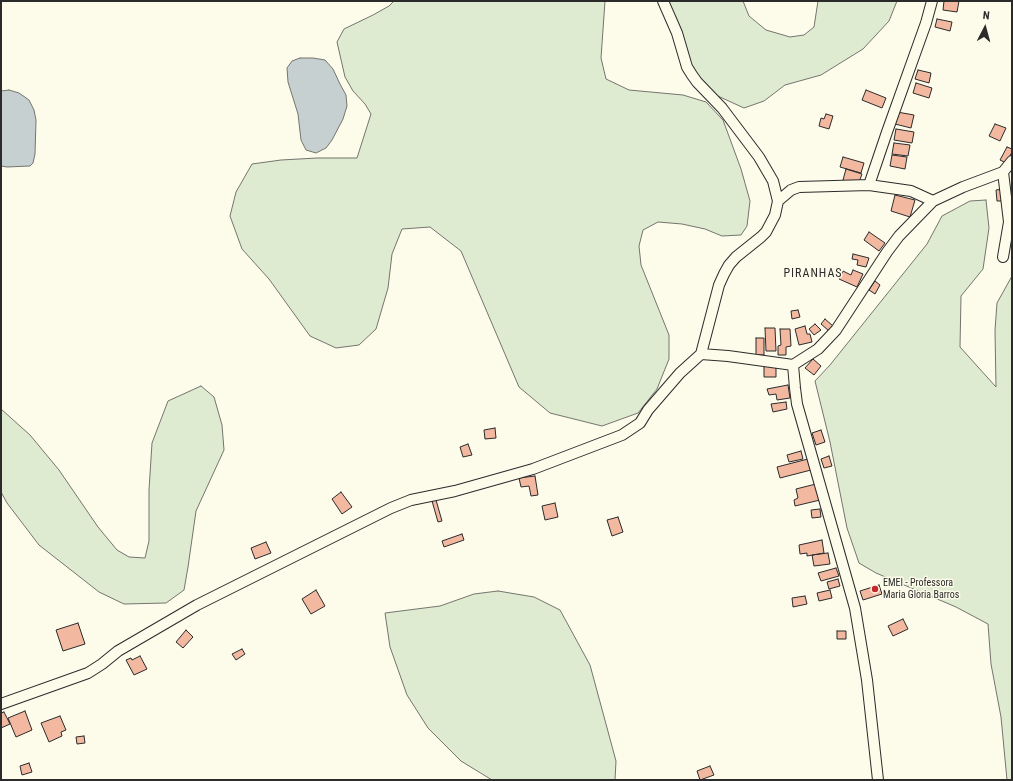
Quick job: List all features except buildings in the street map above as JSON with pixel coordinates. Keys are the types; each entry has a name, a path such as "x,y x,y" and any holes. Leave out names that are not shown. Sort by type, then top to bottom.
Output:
{"street":[{"path":"1,704 88,672 102,664 118,651 197,605 392,508 411,500 454,491 533,469 622,435 640,423 648,410 680,372 701,354 719,285 724,274 729,265 736,258 766,232 775,215 778,201 773,181 759,157 722,108 696,82 687,67 677,33 663,1"},
{"path":"869,186 886,132 926,23 932,1"},
{"path":"701,354 728,356 793,365 818,349 836,330 899,236 933,202 963,187 1004,172 1012,161"},
{"path":"1003,257 1009,222 1004,172"},
{"path":"778,201 791,190 800,187 869,186 911,191 933,202"},
{"path":"793,365 794,388 797,404 855,608 867,680 878,780"}],"green space":[{"path":"394,1 605,1 601,58 606,79 629,90 683,95 706,102 723,120 741,169 750,201 747,226 741,235 722,236 705,229 682,224 658,222 643,230 639,246 641,265 669,335 669,359 657,389 638,413 602,426 550,413 519,387 461,251 430,227 402,229 392,254 388,288 376,329 359,345 336,348 310,336 269,279 242,249 230,216 236,192 252,164 281,160 357,158 371,114 365,104 353,91 345,77 337,42 344,29 373,15 389,6"},
{"path":"667,1 743,1 749,16 766,30 790,37 804,35 814,27 818,1 897,1 889,21 863,49 821,75 785,85 764,101 744,108 709,92 692,68"},
{"path":"986,200 989,228 983,269 961,296 960,347 996,387 995,330 997,303 1012,276 1012,780 1007,780 1001,717 991,664 988,624 956,607 876,573 859,563 847,528 830,442 815,381 830,365 927,244 942,216 970,201"},
{"path":"201,386 214,397 222,425 224,450 196,511 184,590 166,603 124,604 99,592 39,545 7,503 1,492 1,409 30,435 59,470 98,527 117,550 129,557 145,558 149,541 149,490 152,443 168,401"},
{"path":"498,591 534,597 560,610 590,665 616,761 615,780 492,780 461,761 428,728 407,695 390,647 385,613 440,606 474,594"}],"shaded area":[{"path":"300,58 325,60 333,69 346,95 347,106 343,119 326,148 316,153 306,150 301,140 298,114 288,82 287,68 292,61"},
{"path":"9,90 19,93 29,100 34,110 36,120 35,154 33,163 30,166 1,166 1,91"}],"place":[{"name":"EMEI - Professora Maria Gloria Barros","path":"875,589"}],"district":[{"name":"PIRANHAS","path":"813,274"}]}
